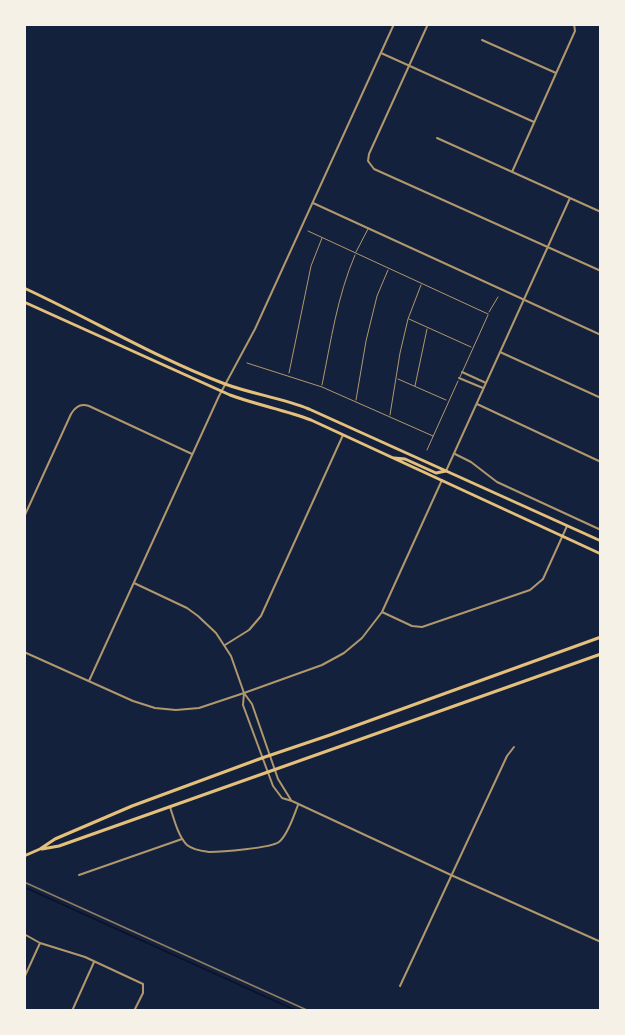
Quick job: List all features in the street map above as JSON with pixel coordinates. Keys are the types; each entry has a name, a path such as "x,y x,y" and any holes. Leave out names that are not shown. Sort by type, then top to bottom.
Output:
{"main road":[{"path":"24,290 225,384 302,406 601,541"},
{"path":"24,302 221,391 297,415 343,435 601,554"},
{"path":"392,458 405,459 436,473 446,471"},
{"path":"24,856 55,839 113,814 270,755 601,637"},
{"path":"40,849 59,846 601,654"}],"street":[{"path":"89,681 221,391 255,329 394,24"},
{"path":"428,24 369,154 368,161 374,169 601,272"},
{"path":"512,172 575,31 574,25"},
{"path":"482,40 556,74"},
{"path":"381,53 534,122"},
{"path":"438,138 601,212"},
{"path":"446,471 570,198"},
{"path":"313,203 601,335"},
{"path":"500,352 601,398"},
{"path":"462,372 486,383"},
{"path":"459,378 483,388"},
{"path":"477,404 601,462"},
{"path":"24,517 70,414 76,407 89,406 192,454"},
{"path":"225,645 249,630 261,616 343,435"},
{"path":"454,453 471,462 497,482 601,530"},
{"path":"24,652 133,701 154,708 166,709 199,708 322,665 362,638 382,612 442,480"},
{"path":"382,612 412,626 422,627 530,590 543,579 567,526"},
{"path":"134,583 187,608 209,625 225,645 244,693 252,704 280,783 292,801"},
{"path":"244,693 243,705 262,758 276,792 282,798 601,942"},
{"path":"400,986 507,756 514,747"},
{"path":"170,807 182,839 190,847 212,852 276,844 284,836 298,804"},
{"path":"78,875 182,839"},
{"path":"24,934 40,943 78,954 143,984 143,993 134,1011"},
{"path":"24,978 40,943"},
{"path":"72,1011 94,961"},
{"path":"198,1011 203,1011"}],"lane":[{"path":"322,387 345,278 368,229"},
{"path":"308,231 488,314"},
{"path":"289,375 311,266 322,237"},
{"path":"356,402 371,318 377,296 389,268"},
{"path":"390,416 408,319 421,283"},
{"path":"427,450 488,314 498,297"},
{"path":"408,319 473,348"},
{"path":"414,386 427,328"},
{"path":"247,363 322,387 433,436"},
{"path":"396,378 448,401"}],"waterway":[{"path":"24,887 297,1011"}],"railway":[{"path":"24,882 309,1011"}]}
